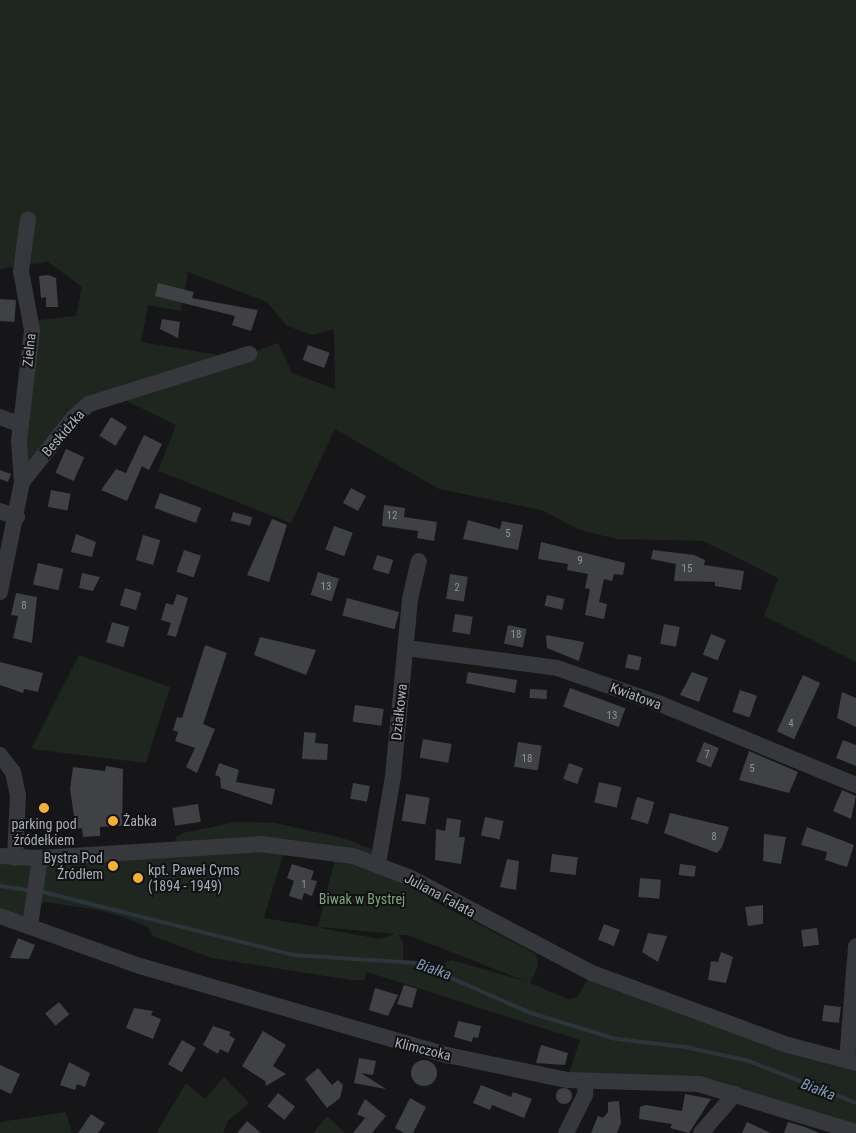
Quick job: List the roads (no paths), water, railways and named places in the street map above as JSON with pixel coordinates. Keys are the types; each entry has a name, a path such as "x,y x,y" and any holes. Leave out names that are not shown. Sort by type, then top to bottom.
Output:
{"street":[{"name":"Zielna","path":"22,482 21,425 32,330 21,271 28,219"},
{"name":"Beskidzka","path":"22,482 88,404 249,354"},
{"path":"0,417 21,425"},
{"path":"0,592 17,517 22,482"},
{"path":"0,511 17,517"},
{"name":"Działkowa","path":"378,864 419,561"},
{"name":"Kwiatowa","path":"406,648 557,668 658,703 856,785"},
{"path":"0,755 13,772 18,796 7,857"},
{"name":"Juliana Fałata","path":"7,857 40,865 260,844 326,850 378,864 592,973 788,1044 851,1062"},
{"path":"30,926 40,865"},
{"name":"Klimczoka","path":"0,916 140,966 336,1026 512,1070 586,1081 676,1080 735,1094 856,1132"},
{"path":"851,1062 856,946"},
{"path":"566,1133 585,1094 586,1081"},
{"path":"701,1133 735,1094"}],"waterway":[{"name":"Białka","path":"0,886 30,890"},
{"name":"Białka","path":"39,891 293,955 417,963 531,1013 616,1039 685,1047 749,1061 856,1103"}],"place":[{"name":"parking pod źródełkiem","path":"44,808"},
{"name":"Żabka","path":"113,821"},
{"name":"Bystra Pod Źródłem","path":"113,866"},
{"name":"kpt. Paweł Cyms (1894 - 1949)","path":"138,878"}],"park label":[{"name":"Biwak w Bystrej","path":"362,899"}]}
